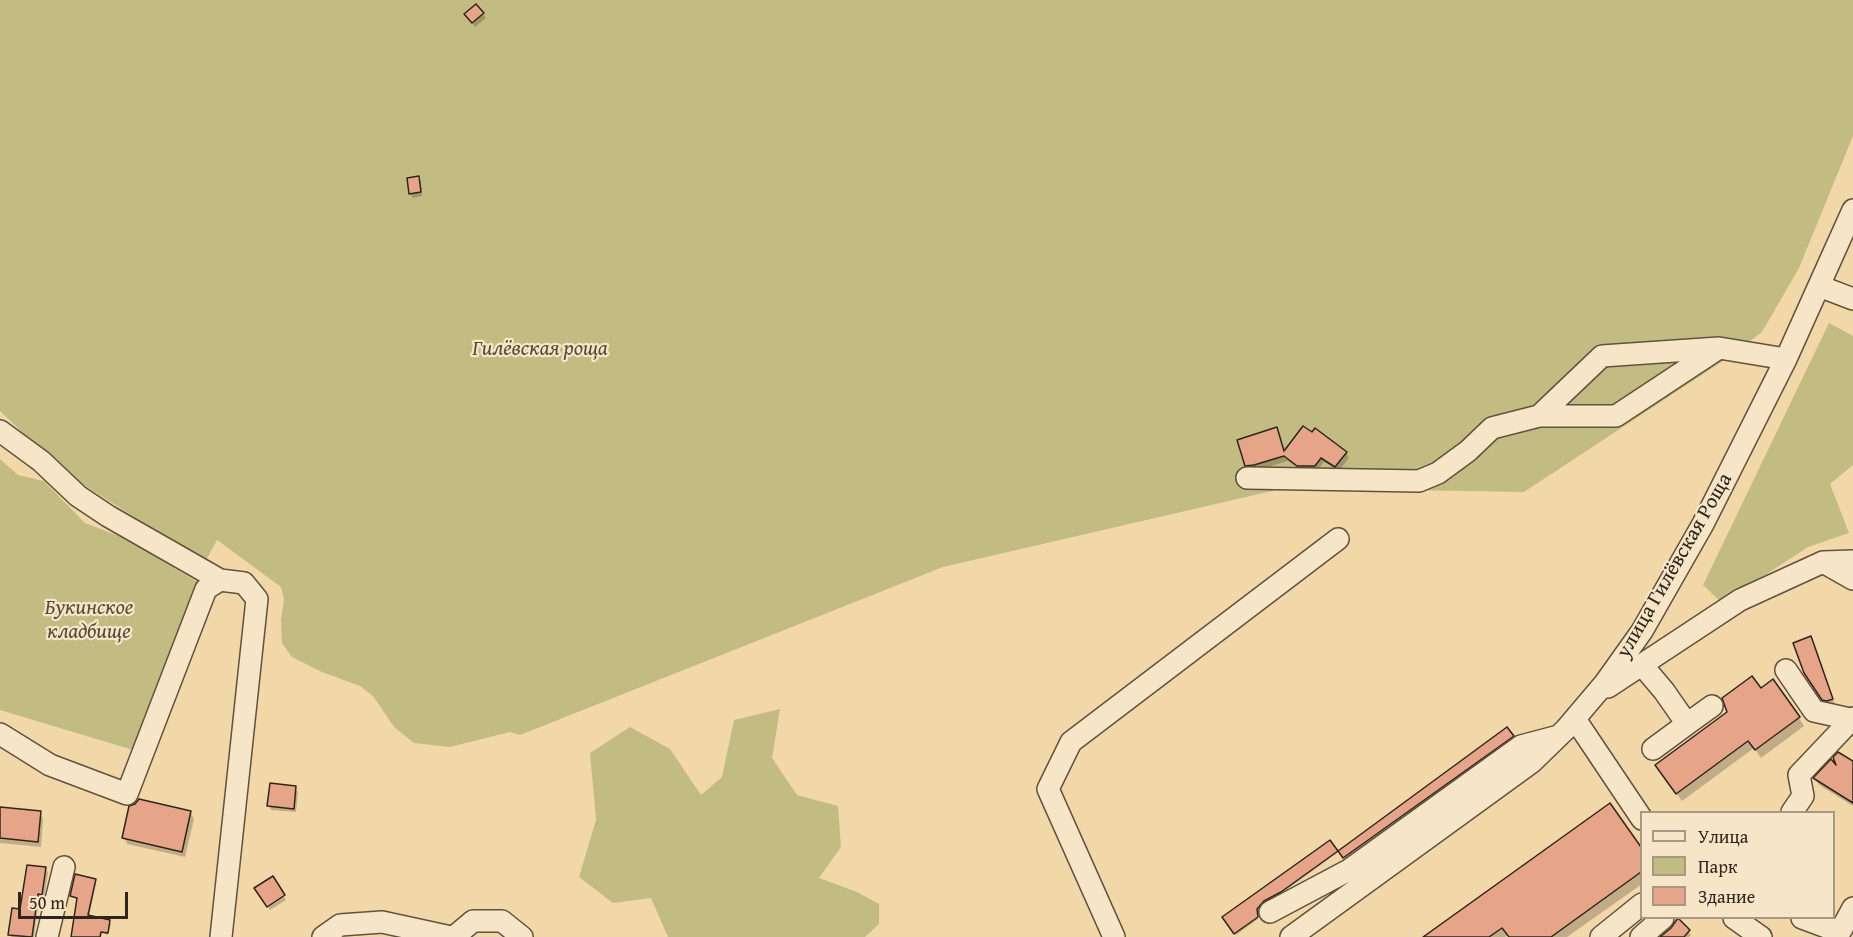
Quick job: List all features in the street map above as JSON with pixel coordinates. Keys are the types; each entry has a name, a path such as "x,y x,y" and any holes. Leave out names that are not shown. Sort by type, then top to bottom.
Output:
{"street":[{"name":"улица Гилёвская Роща","path":"1291,937 1532,762 1593,698 1642,632 1703,524 1786,359 1853,210"},
{"path":"1819,286 1853,299"},
{"path":"1247,478 1419,481 1438,473 1468,451 1492,428 1539,416 1616,416 1719,348"},
{"path":"1539,416 1602,356 1719,348 1786,359"},
{"path":"0,431 41,461 78,496 108,516 220,580 244,583 257,599 221,937"},
{"path":"1114,937 1048,789 1071,742 1338,539"},
{"path":"1593,698 1740,600 1823,562 1853,561"},
{"path":"1823,562 1853,579"},
{"path":"0,734 50,765 127,794 206,589 220,580"},
{"path":"1642,665 1687,724"},
{"path":"1786,670 1814,711 1852,718"},
{"path":"1653,748 1712,706"},
{"path":"1793,811 1803,796 1798,775 1852,718"},
{"path":"1575,719 1640,817"},
{"path":"1270,912 1349,870 1521,746 1558,736"},
{"path":"47,937 64,867"},
{"path":"1601,937 1640,905"},
{"path":"1805,919 1840,932 1853,908"},
{"path":"1641,937 1662,919"},
{"path":"1735,919 1761,937"},
{"path":"323,937 340,926 382,922 452,937 473,921 502,921 522,937"}],"green space":[{"name":"Гилёвская роща","path":"0,0 1853,0 1853,136 1799,268 1762,332 1726,359 1524,492 1285,488 943,567 520,735 510,732 450,747 414,743 394,727 373,696 360,686 322,672 292,657 282,643 281,620 284,599 281,587 217,540 205,562 65,473 0,411"},
{"path":"1829,323 1853,336 1853,465 1830,484 1849,533 1808,547 1722,603 1703,585"},
{"name":"Букинское кладбище","path":"0,459 18,475 44,481 85,523 124,538 199,583 133,750 0,710"},
{"path":"780,709 772,758 797,795 838,806 841,847 819,878 857,892 879,904 879,924 865,937 668,937 651,898 613,903 579,877 596,820 590,753 630,727 670,749 701,795 722,777 734,720"}],"building":[{"path":"476,4 484,13 472,23 464,14"},
{"path":"419,176 421,192 409,194 407,178"},
{"path":"1303,426 1312,432 1315,428 1347,452 1335,467 1321,458 1315,466 1297,466 1284,456 1245,466 1237,440 1277,427 1284,451"},
{"path":"1811,636 1833,699 1827,701 1822,700 1804,673 1793,643"},
{"path":"1752,676 1761,688 1773,679 1800,717 1755,750 1748,741 1676,794 1655,765 1727,712 1722,698"},
{"path":"1507,727 1514,736 1343,858 1338,851"},
{"path":"1838,752 1853,761 1853,803 1813,778 1831,759 1836,765 1833,757"},
{"path":"270,783 296,786 294,809 267,806"},
{"path":"139,799 191,811 182,852 122,838 129,806 135,804"},
{"path":"1610,803 1640,846 1640,873 1551,937 1509,937 1502,928 1489,937 1423,937"},
{"path":"0,807 41,811 38,842 0,838"},
{"path":"1330,840 1338,851 1281,892 1264,901 1257,909 1258,917 1234,934 1222,917"},
{"path":"27,865 46,867 42,895 38,894 32,937 8,935 12,908 20,909"},
{"path":"75,874 96,879 88,915 110,920 108,933 101,932 100,937 71,937 77,898 70,896"},
{"path":"273,876 285,895 267,907 254,888"},
{"path":"1679,919 1690,930 1684,937 1660,937"}]}
